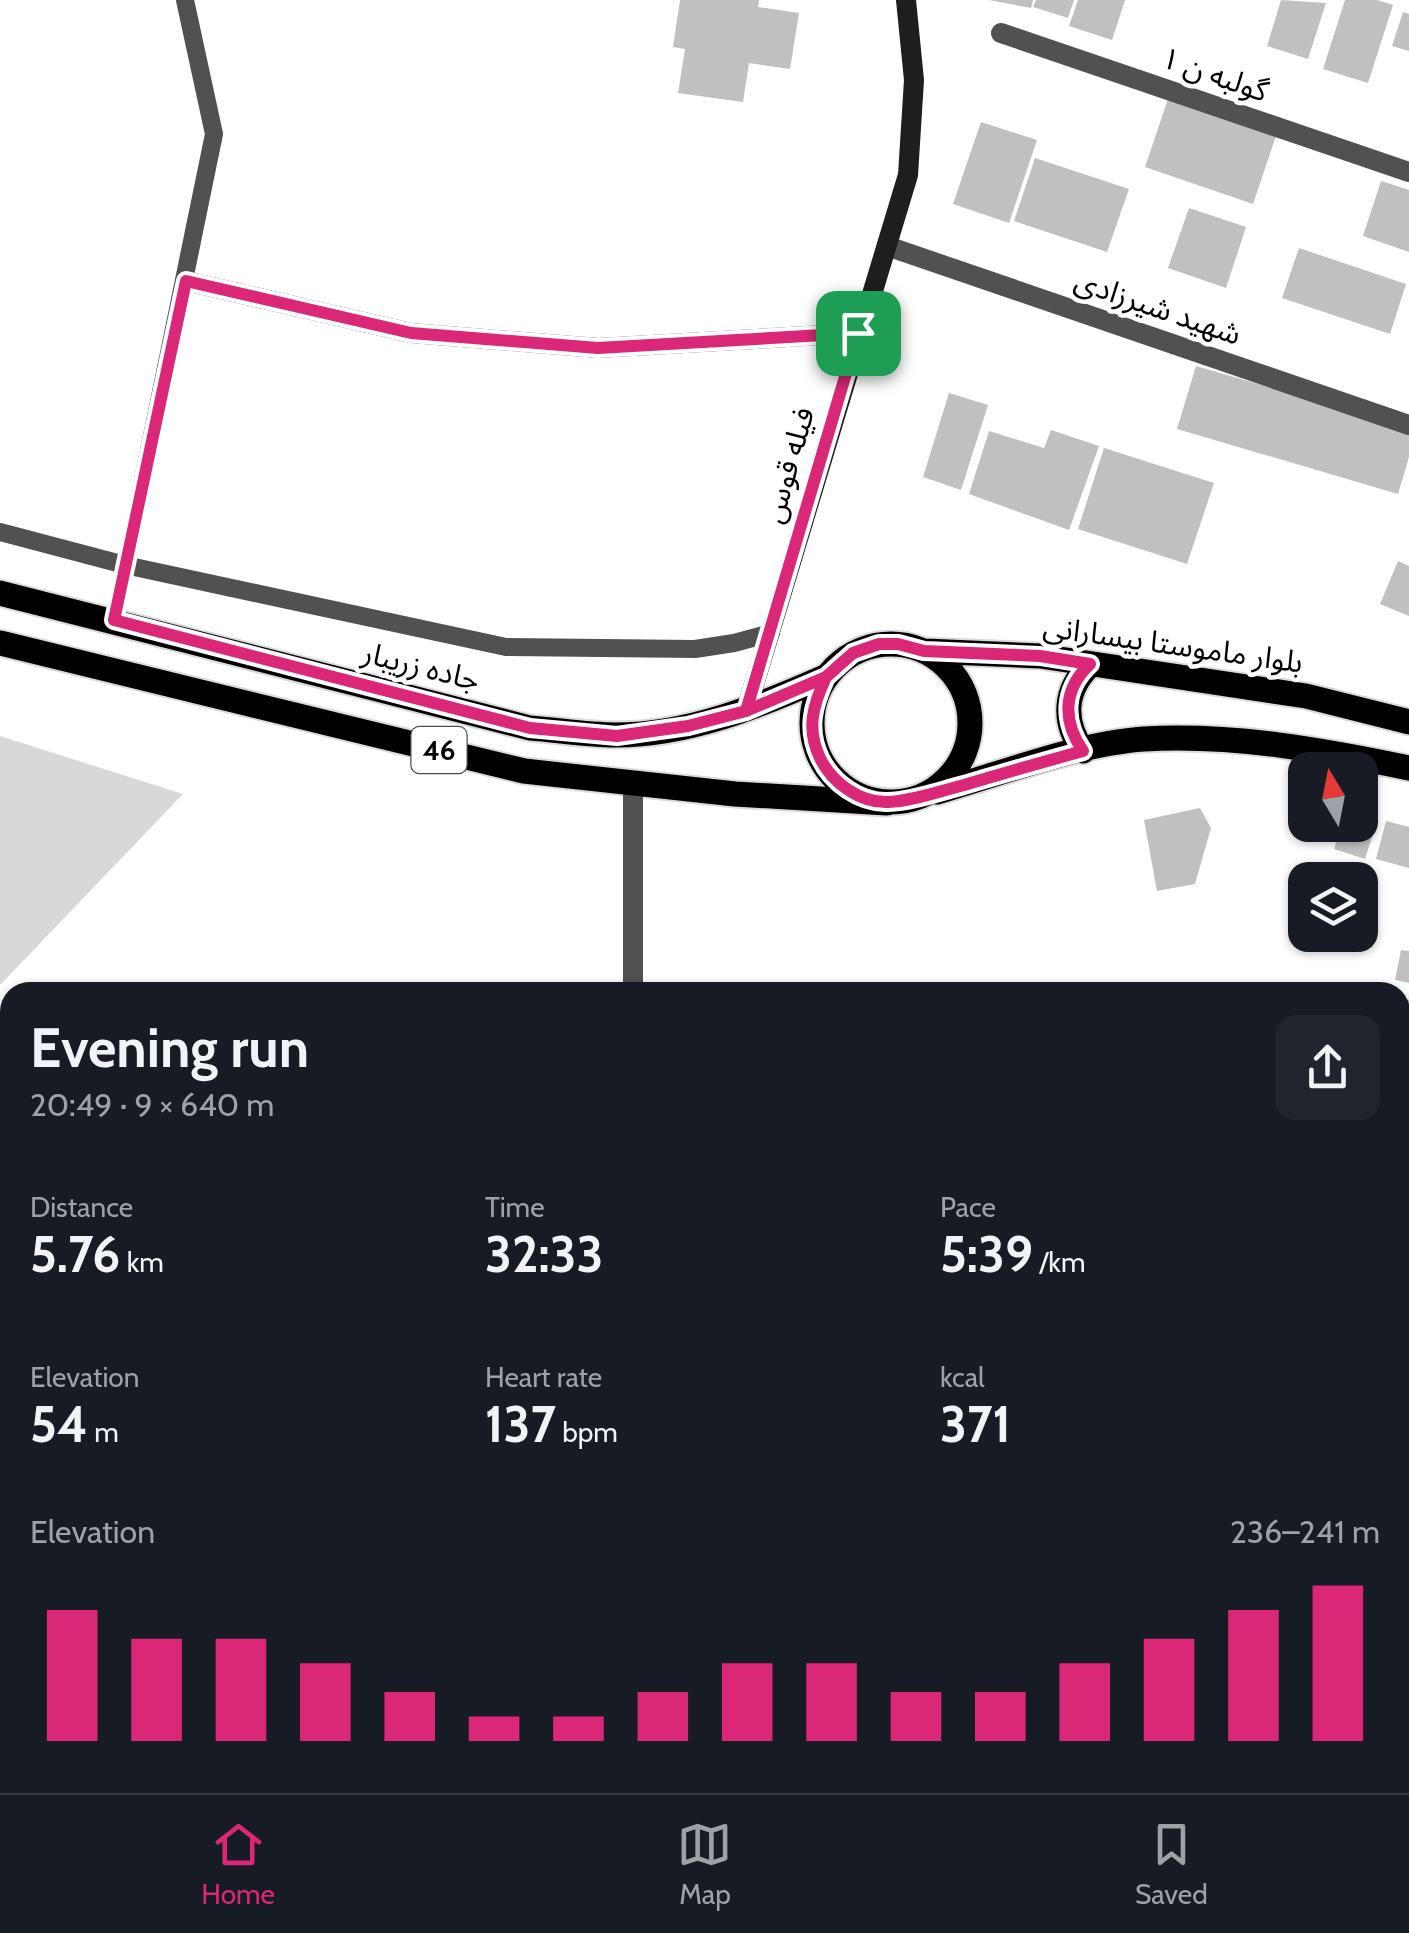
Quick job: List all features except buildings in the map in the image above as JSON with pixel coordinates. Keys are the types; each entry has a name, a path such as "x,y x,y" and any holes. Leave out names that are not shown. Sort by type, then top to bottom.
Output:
{"main road":[{"name":"جاده زریبار","path":"0,593 530,728 617,736 688,726 746,711 826,677"},
{"name":"46","path":"0,644 524,770 735,794 886,802 1142,739 1313,748 1409,768"},
{"name":"46","path":"826,677 853,653 879,644 924,651"},
{"name":"بلوار ماموستا بیسارانی","path":"924,651 1040,656 1306,696 1409,722"},
{"path":"922,796 955,771 968,745 970,716 964,690 945,664 924,651"},
{"path":"1083,751 1070,727 1068,699 1080,674 1090,664"},
{"path":"826,677 813,704 814,745 826,769 844,788 864,798 886,802"}],"street":[{"name":"فیله قوس","path":"746,711 908,175 914,80 906,0"},
{"name":"گولبه ن ۱","path":"1001,33 1409,172"},
{"name":"شهید شیرزادی","path":"886,246 1409,425"},
{"path":"186,281 411,333 598,348 858,333"},
{"path":"633,782 633,982"}],"lane":[{"path":"114,620 214,134 186,0"},
{"path":"0,532 125,565 506,648 695,649 734,644 770,633"}],"shaded area":[{"path":"0,736 183,794 3,982"}],"route":[{"path":"858,333 598,348 411,333 186,281 114,620 530,728 617,736 688,726 746,711 826,677 853,653 879,644 924,651 1040,656 1090,664 1080,674 1068,699 1070,727 1083,751 922,796 886,802 864,798 844,788 826,769 814,745 813,704 826,677 746,711 858,333"}]}
